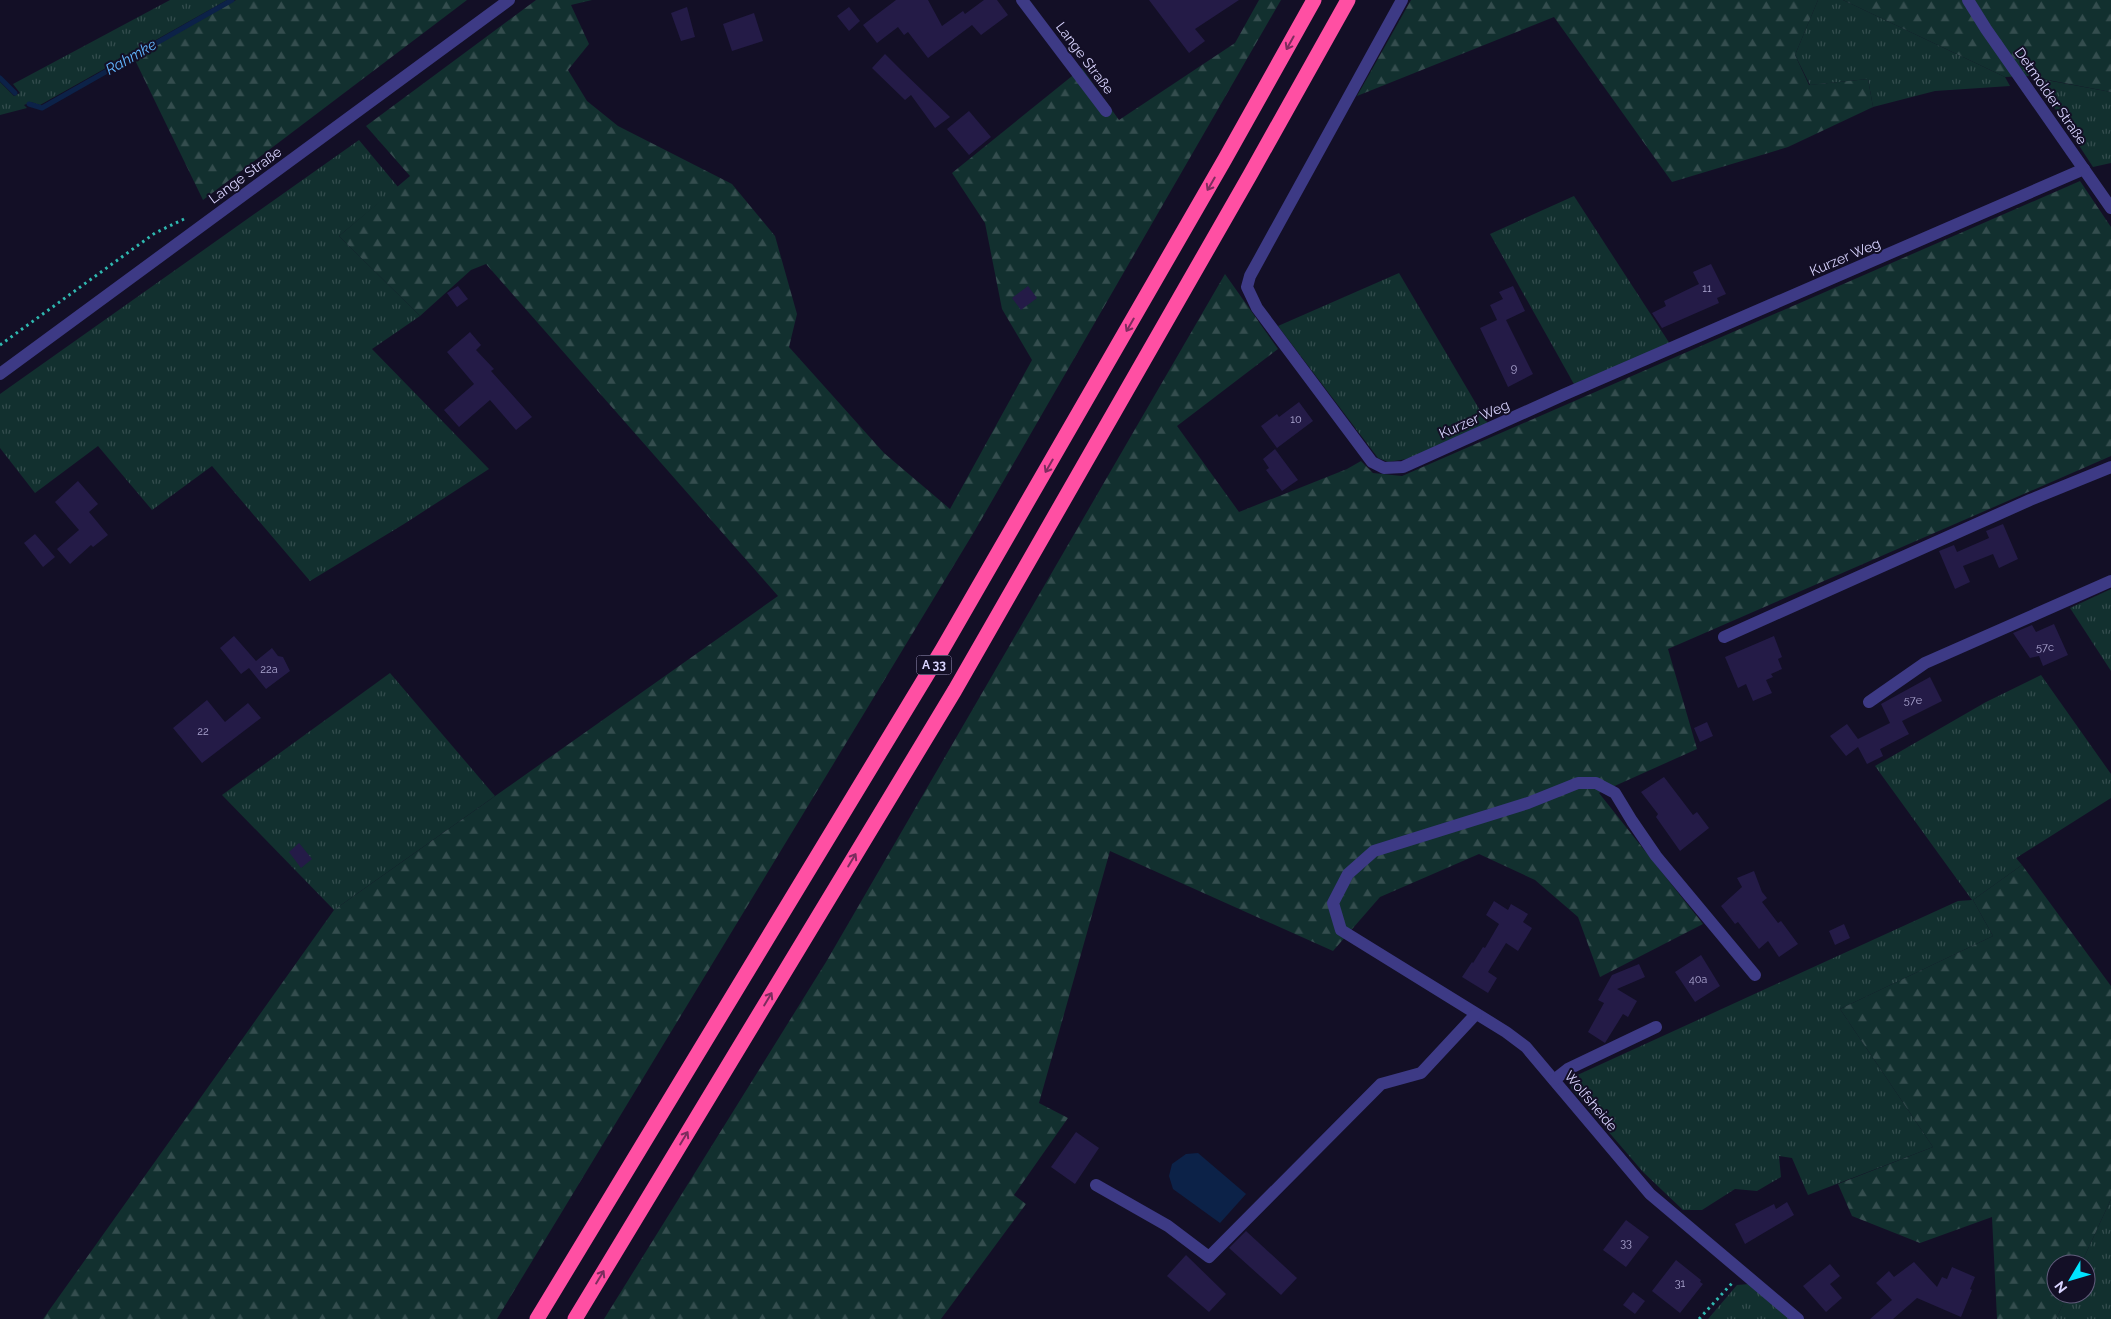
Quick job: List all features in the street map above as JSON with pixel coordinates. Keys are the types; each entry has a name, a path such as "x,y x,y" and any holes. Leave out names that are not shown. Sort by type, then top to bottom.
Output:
{"highway":[{"name":"A 33","path":"537,1319 942,650 1220,168 1314,0"},
{"name":"A 33","path":"575,1319 955,690 1348,0"}],"street":[{"name":"Lange Straße","path":"0,374 509,0"},
{"name":"Lange Straße","path":"1022,0 1106,111"},
{"name":"Kurzer Weg","path":"1402,0 1258,262 1247,287 1256,308 1372,462 1384,468 1403,467 1572,391 2084,169"},
{"name":"Detmolder Straße","path":"1968,0 1986,29 2111,208"},
{"path":"1724,637 2022,503 2111,467"},
{"path":"1869,702 1925,663 2111,581"},
{"name":"Wolfsheide","path":"1755,975 1656,856 1615,793 1596,783 1578,783 1528,803 1374,851 1348,874 1333,903 1341,930 1526,1047 1650,1194 1798,1319"},
{"path":"1096,1185 1168,1226 1209,1257 1381,1084 1422,1073 1476,1014"},
{"path":"1554,1080 1568,1069 1656,1027"}],"path":[{"path":"1699,1319 1742,1273"}],"green space":[{"path":"170,0 227,0 40,105 31,102 24,105 27,108 0,115 0,82 14,96 20,93 13,84"},
{"path":"236,0 467,0 203,200 134,58"},
{"path":"536,0 592,0 571,5 589,44 568,70 587,101 618,126 732,184 775,236 797,314 789,347 884,453 950,509 1032,360 1002,309 985,223 952,173 1082,68 1119,120 1235,43 1259,0 1281,0 974,532 497,1319 43,1319 334,910 778,596 486,264 471,270 420,316 339,236 410,176 366,126"},
{"path":"1411,0 1818,0 1795,55 1809,85 1868,79 1873,107 1788,147 1672,182 1554,17 1357,96"},
{"path":"1818,0 1843,0 2005,77 2010,86 1935,91 1873,107 1868,79 1810,85 1795,55"},
{"path":"1843,0 2111,0 2111,92 2027,76 2005,77"},
{"path":"2035,78 2111,92 2111,163 2093,167"},
{"path":"359,140 398,187 339,236 420,316 372,349 489,469 404,524 310,581 212,466 152,510 98,446 35,493 0,448 0,394"},
{"path":"2080,181 2111,227 2111,456 1668,649 1697,749 1599,793 1703,924 1600,977 1578,917 1535,880 1479,854 1380,897 1333,951 1110,851 1039,1103 1068,1118 1014,1195 1026,1204 941,1319 604,1319 826,962 1225,274 1278,349 1177,426 1239,512 1347,469 1361,461 1373,473 1402,476"},
{"path":"1574,196 1670,344 1575,386 1490,234"},
{"path":"1399,273 1488,424 1407,459 1388,462 1378,458 1278,326"},
{"path":"2111,589 2111,671 2070,608"},
{"path":"390,673 495,796 334,910 222,795"},
{"path":"2041,675 2111,774 2111,798 2016,858 2022,865 1973,900 1993,936 1840,1009 1933,1147 1808,1195 1792,1158 1779,1156 1781,1177 1757,1191 1735,1189 1702,1210 1683,1210 1643,1172 1571,1088 1573,1077 1958,901 1972,900 1875,766 1986,702"},
{"path":"2022,865 2111,986 2111,1199 2086,1254 2046,1254 2046,1304 2063,1304 2056,1319 1997,1319 1992,1217 1920,1243 1852,1216 1838,1184 1933,1147 1840,1009 1993,936 1973,900"},
{"path":"2111,1199 2111,1319 2056,1319 2063,1304 2096,1304 2096,1254 2086,1254"},
{"path":"1749,1284 1789,1319 1708,1319 1737,1285"}],"water":[{"path":"1198,1153 1246,1194 1220,1223 1173,1189 1169,1176 1172,1164 1186,1154"}],"building":[{"path":"896,0 928,0 942,26 963,11 965,14 984,0 997,0 1008,15 981,35 972,25 928,58 908,32 904,35 898,27 877,43 863,25"},
{"path":"1149,0 1239,0 1195,29 1205,41 1189,53"},
{"path":"687,7 695,37 681,41 671,13"},
{"path":"849,7 860,21 849,31 837,16"},
{"path":"754,13 763,41 732,51 723,24"},
{"path":"885,54 950,117 935,128 911,95 905,100 872,68"},
{"path":"969,111 991,137 969,155 947,129"},
{"path":"1711,264 1726,294 1717,298 1719,303 1662,328 1652,313 1666,306 1664,301 1699,284 1693,272"},
{"path":"458,286 468,299 457,307 447,293"},
{"path":"1028,286 1037,298 1021,310 1012,298"},
{"path":"1513,286 1525,311 1506,320 1533,374 1508,387 1480,328 1497,320 1490,305 1503,299 1499,292"},
{"path":"470,332 481,345 476,350 494,369 491,371 532,417 516,430 490,400 459,427 444,410 474,384 447,352"},
{"path":"1299,402 1313,421 1277,448 1261,426 1277,414 1279,417"},
{"path":"1275,449 1298,480 1282,491 1266,470 1269,468 1263,459"},
{"path":"78,481 98,504 89,512 108,535 93,547 91,545 70,564 57,549 79,530 55,502"},
{"path":"2003,524 2018,559 1999,568 1993,554 1963,566 1970,582 1955,589 1939,551 1954,545 1957,552 1989,538 1986,531"},
{"path":"35,534 55,557 43,567 24,543"},
{"path":"2054,624 2068,655 2043,666 2039,656 2030,658 2013,633 2032,625 2036,632"},
{"path":"234,636 256,661 272,648 278,656 283,657 290,671 266,689 249,668 241,674 220,648"},
{"path":"1774,636 1782,657 1778,659 1782,669 1771,674 1773,677 1766,680 1772,693 1753,701 1746,684 1738,688 1725,657"},
{"path":"1930,677 1942,701 1902,721 1909,734 1880,749 1883,756 1867,764 1858,747 1846,756 1830,736 1847,724 1858,739 1890,723 1881,704"},
{"path":"207,700 225,722 248,703 261,718 202,763 173,728"},
{"path":"1707,722 1713,736 1700,742 1694,728"},
{"path":"1664,777 1693,815 1697,812 1709,828 1680,851 1656,817 1658,814 1641,792"},
{"path":"299,843 312,859 301,868 289,852"},
{"path":"1754,871 1762,892 1767,898 1762,902 1778,923 1781,921 1798,944 1779,957 1768,941 1759,949 1738,922 1735,924 1721,906 1742,887 1737,878"},
{"path":"1494,901 1508,910 1511,904 1528,914 1523,922 1532,928 1518,951 1506,943 1488,972 1497,978 1488,993 1462,977 1483,947 1485,948 1499,924 1486,915"},
{"path":"1844,924 1850,938 1835,945 1829,931"},
{"path":"1701,955 1720,986 1695,1002 1675,972"},
{"path":"1639,964 1645,977 1617,989 1637,1001 1628,1017 1623,1014 1605,1043 1588,1032 1604,1003 1598,1000 1612,975"},
{"path":"1076,1132 1099,1148 1075,1184 1051,1167"},
{"path":"1787,1202 1794,1215 1745,1244 1735,1224 1774,1204 1776,1209"},
{"path":"1626,1220 1649,1237 1626,1267 1603,1250"},
{"path":"1246,1231 1297,1278 1281,1295 1229,1248"},
{"path":"1186,1255 1226,1294 1209,1312 1167,1276"},
{"path":"1676,1260 1701,1280 1700,1282 1703,1284 1680,1313 1652,1291"},
{"path":"1914,1262 1937,1287 1942,1277 1947,1279 1952,1267 1975,1277 1961,1317 1917,1298 1893,1319 1870,1319 1892,1300 1876,1283 1889,1271 1894,1277"},
{"path":"1830,1264 1840,1276 1830,1284 1842,1298 1826,1312 1803,1286"},
{"path":"1633,1292 1645,1301 1635,1314 1623,1305"}],"waterway":[{"name":"Rahmke","path":"29,104 42,108 232,0"},
{"name":"Rahmke","path":"0,78 15,93"}]}
